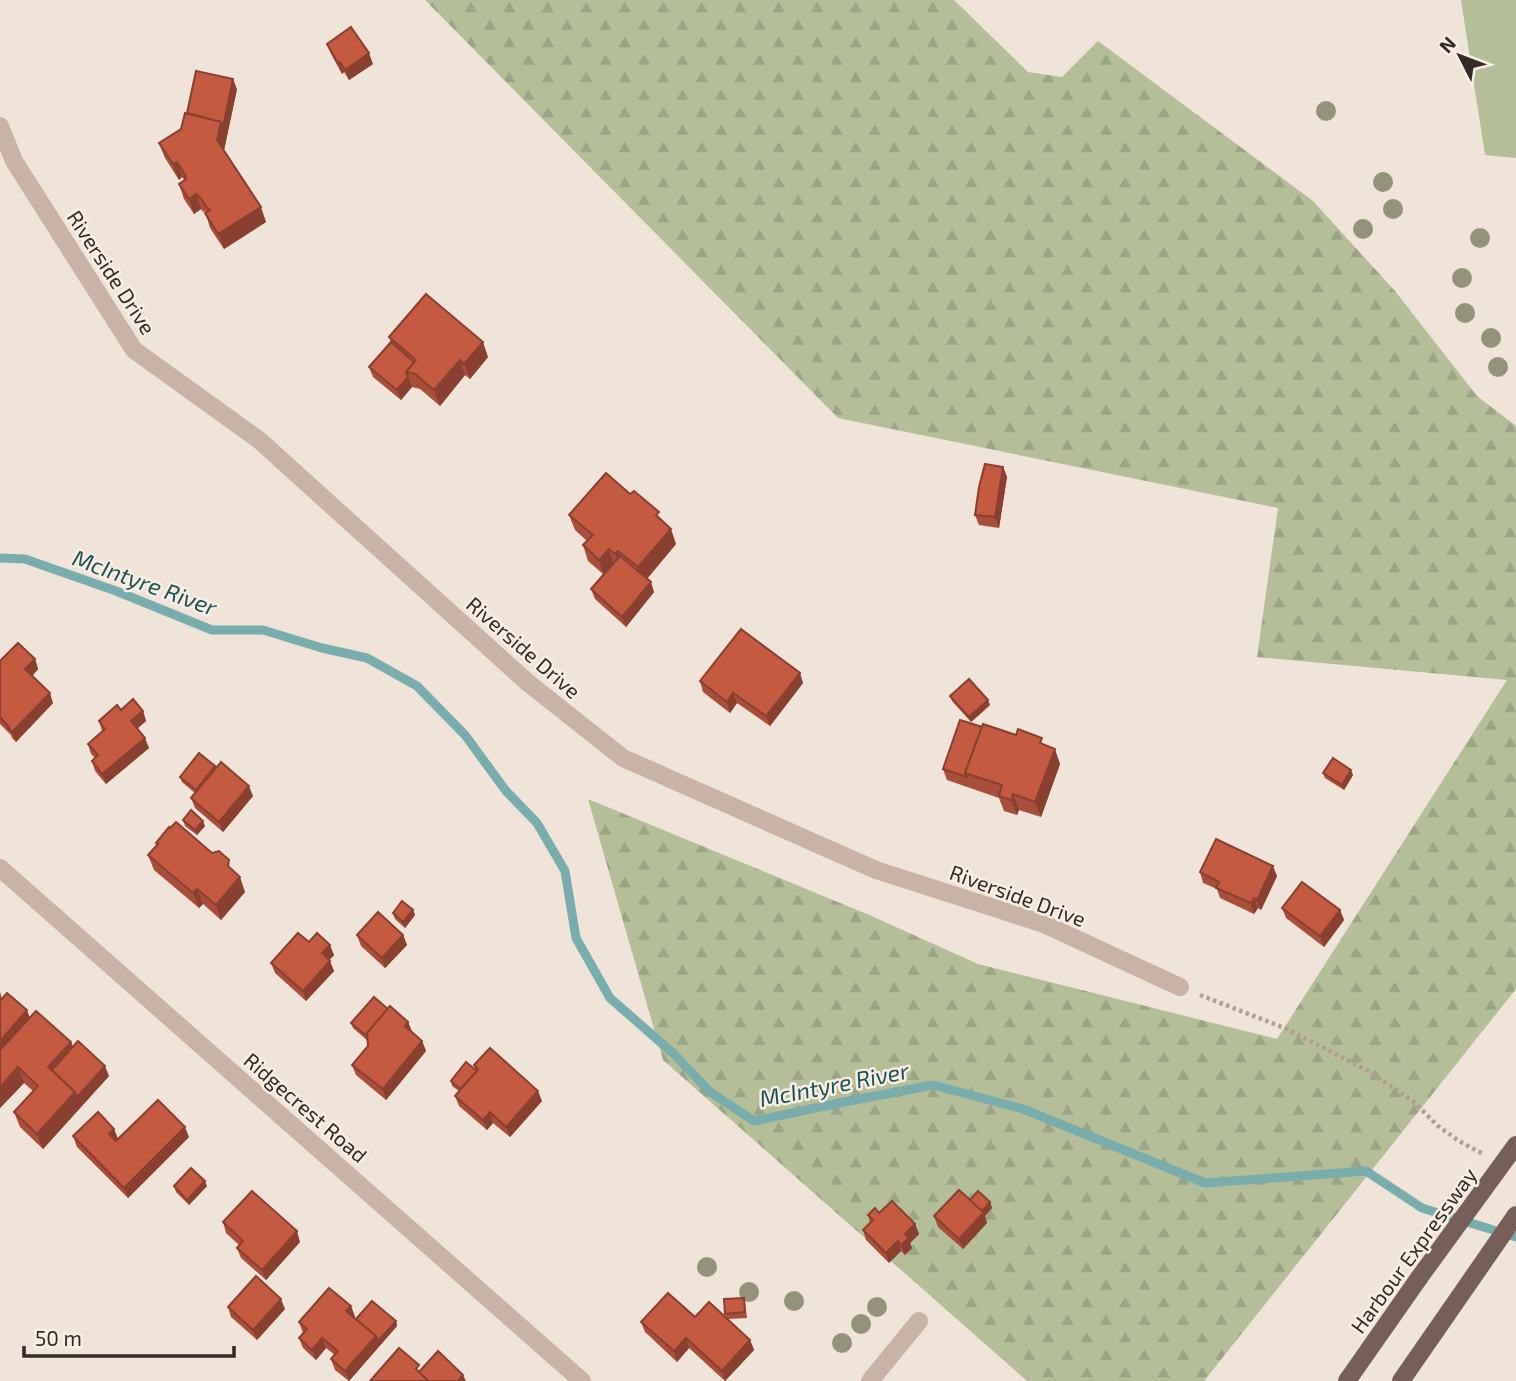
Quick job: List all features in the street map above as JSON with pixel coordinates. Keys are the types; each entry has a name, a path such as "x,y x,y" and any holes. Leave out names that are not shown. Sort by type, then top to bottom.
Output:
{"main road":[{"name":"Harbour Expressway","path":"1347,1381 1516,1145"},
{"path":"1401,1381 1516,1216"}],"street":[{"name":"Riverside Drive","path":"0,126 14,161 134,350 259,440 527,682 623,758 876,870 1044,924 1180,987"},
{"name":"Ridgecrest Road","path":"0,868 582,1381"},
{"path":"870,1381 919,1321"}],"path":[{"path":"1180,987 1287,1029 1368,1071 1413,1101 1438,1126 1460,1142 1493,1159"}],"green space":[{"path":"425,0 954,0 1028,72 1062,77 1098,41 1313,201 1395,291 1477,396 1516,426 1516,989 1204,1381 1027,1381 663,1060 588,799 867,914 978,964 1277,1039 1507,680 1257,657 1278,508 838,418"},
{"path":"1461,0 1516,0 1516,158 1485,155"}],"building":[{"path":"351,27 369,53 345,70 327,44"},
{"path":"196,71 233,79 223,127 221,122 187,113"},
{"path":"185,113 221,122 217,140 261,207 218,234 205,213 210,210 196,194 189,199 179,184 186,176 177,162 173,164 159,143 181,129"},
{"path":"426,294 483,342 464,364 460,360 434,390 415,374 406,372 416,360 389,337"},
{"path":"391,342 414,362 406,372 408,377 397,390 369,367"},
{"path":"985,464 1003,467 995,517 975,515"},
{"path":"606,473 630,494 634,491 659,512 656,515 671,529 638,567 618,551 615,554 609,549 599,560 583,545 593,535 569,515"},
{"path":"620,556 651,582 622,617 591,589"},
{"path":"741,629 800,673 766,716 733,693 727,702 700,681"},
{"path":"18,643 35,659 25,669 50,693 12,732 0,717 0,661"},
{"path":"969,679 988,700 969,717 950,696"},
{"path":"133,699 143,711 131,721 145,738 102,774 92,761 98,755 88,744 105,729 99,721 117,705 121,710"},
{"path":"960,720 982,727 965,773 967,777 943,769"},
{"path":"983,724 1016,735 1018,729 1042,738 1040,743 1055,749 1035,802 1013,794 1011,800 999,796 1002,785 965,773"},
{"path":"199,753 215,766 196,790 180,777"},
{"path":"1333,758 1351,770 1342,785 1323,773"},
{"path":"221,762 249,786 219,822 191,798"},
{"path":"191,810 203,821 195,830 183,820"},
{"path":"176,822 212,853 219,851 229,860 228,866 240,877 216,905 197,889 193,893 148,855 169,827"},
{"path":"1216,839 1273,866 1257,900 1254,898 1251,903 1216,888 1219,882 1200,872"},
{"path":"1302,882 1340,910 1320,936 1282,908"},
{"path":"402,901 413,910 403,922 393,913"},
{"path":"378,912 403,935 382,958 357,935"},
{"path":"298,933 309,942 317,933 330,945 322,953 330,961 303,991 271,963"},
{"path":"7,993 27,1010 0,1041 0,1001"},
{"path":"374,997 388,1009 367,1033 368,1037 351,1023"},
{"path":"390,1006 408,1022 405,1026 422,1041 383,1089 352,1065 368,1046 367,1033"},
{"path":"36,1011 71,1042 48,1067 75,1092 37,1134 14,1112 38,1086 18,1067 0,1087 0,1050"},
{"path":"78,1041 105,1066 77,1097 52,1070"},
{"path":"490,1048 538,1091 506,1127 490,1112 483,1120 455,1096 478,1069 474,1065"},
{"path":"466,1062 477,1071 460,1089 451,1081"},
{"path":"158,1100 185,1127 124,1188 73,1136 98,1112 114,1129 109,1134 116,1141"},
{"path":"191,1168 205,1181 187,1200 174,1186"},
{"path":"959,1190 984,1212 959,1239 934,1216"},
{"path":"252,1191 297,1231 262,1270 237,1248 243,1241 223,1222"},
{"path":"978,1191 990,1202 982,1211 970,1200"},
{"path":"892,1201 915,1224 905,1234 909,1238 901,1245 898,1241 886,1253 863,1230 873,1220 868,1215 875,1208 879,1213"},
{"path":"256,1276 281,1299 253,1330 228,1307"},
{"path":"329,1288 351,1306 346,1311 376,1336 345,1371 331,1359 338,1351 322,1338 312,1350 299,1338 307,1329 299,1322"},
{"path":"668,1293 695,1317 709,1302 750,1340 722,1371 686,1338 674,1351 641,1322"},
{"path":"744,1298 745,1312 725,1314 724,1299"},
{"path":"372,1301 396,1321 378,1341 376,1336 356,1319"},
{"path":"399,1348 419,1365 416,1369 429,1381 370,1381"},
{"path":"438,1351 463,1375 458,1381 429,1381 419,1372"}],"waterway":[{"name":"McIntyre River","path":"0,558 25,559 116,591 212,630 263,630 367,658 417,686 465,735 506,791 537,823 565,871 576,938 610,998 674,1054 710,1092 754,1121 933,1085 1023,1109 1205,1183 1366,1171 1422,1208 1516,1237"}]}
